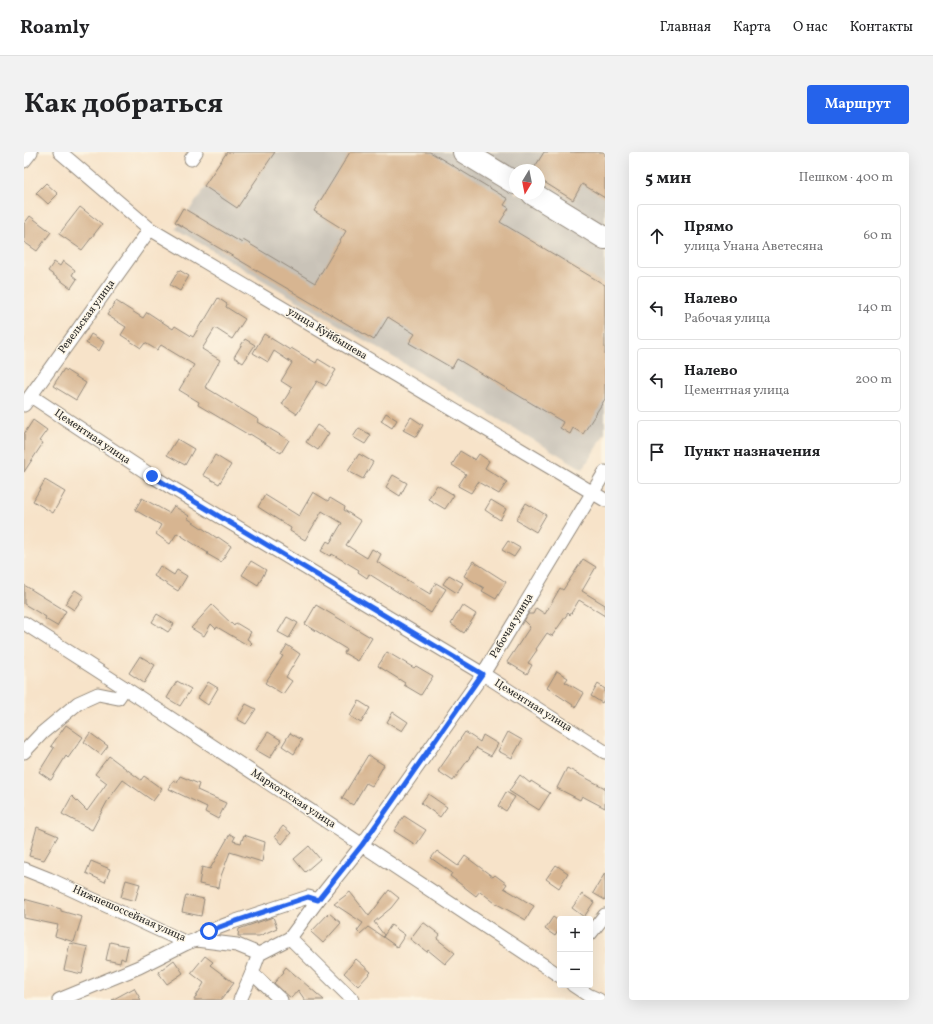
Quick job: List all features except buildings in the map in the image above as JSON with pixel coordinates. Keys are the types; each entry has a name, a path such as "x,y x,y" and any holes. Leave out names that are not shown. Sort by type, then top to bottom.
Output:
{"highway":[{"path":"464,152 509,179"},
{"path":"543,200 605,238"}],"street":[{"path":"24,162 31,152"},
{"name":"улица Куйбышева","path":"60,152 150,229 605,500"},
{"name":"Ревельская улица","path":"27,400 150,229"},
{"name":"Цементная улица","path":"27,400 482,674 605,752"},
{"name":"Рабочая улица","path":"259,954 290,938 362,845 482,674 605,472"},
{"name":"Маркотхская улица","path":"24,623 557,973"},
{"path":"24,752 42,734 78,703 98,694 118,698 125,688"},
{"name":"Нижнешоссейная улица","path":"24,869 191,941 237,945 259,954"},
{"path":"59,1000 139,967 221,926 308,897 318,900"},
{"path":"593,931 605,917"},
{"path":"290,938 353,1000"},
{"path":"240,1000 259,954"},
{"path":"252,973 281,1000"},
{"path":"577,988 591,998"}],"shaded area":[{"path":"231,152 605,152 605,433 583,469 176,229"}],"route":[{"path":"152,476 482,674 362,845 318,900 308,897 209,931"}]}
